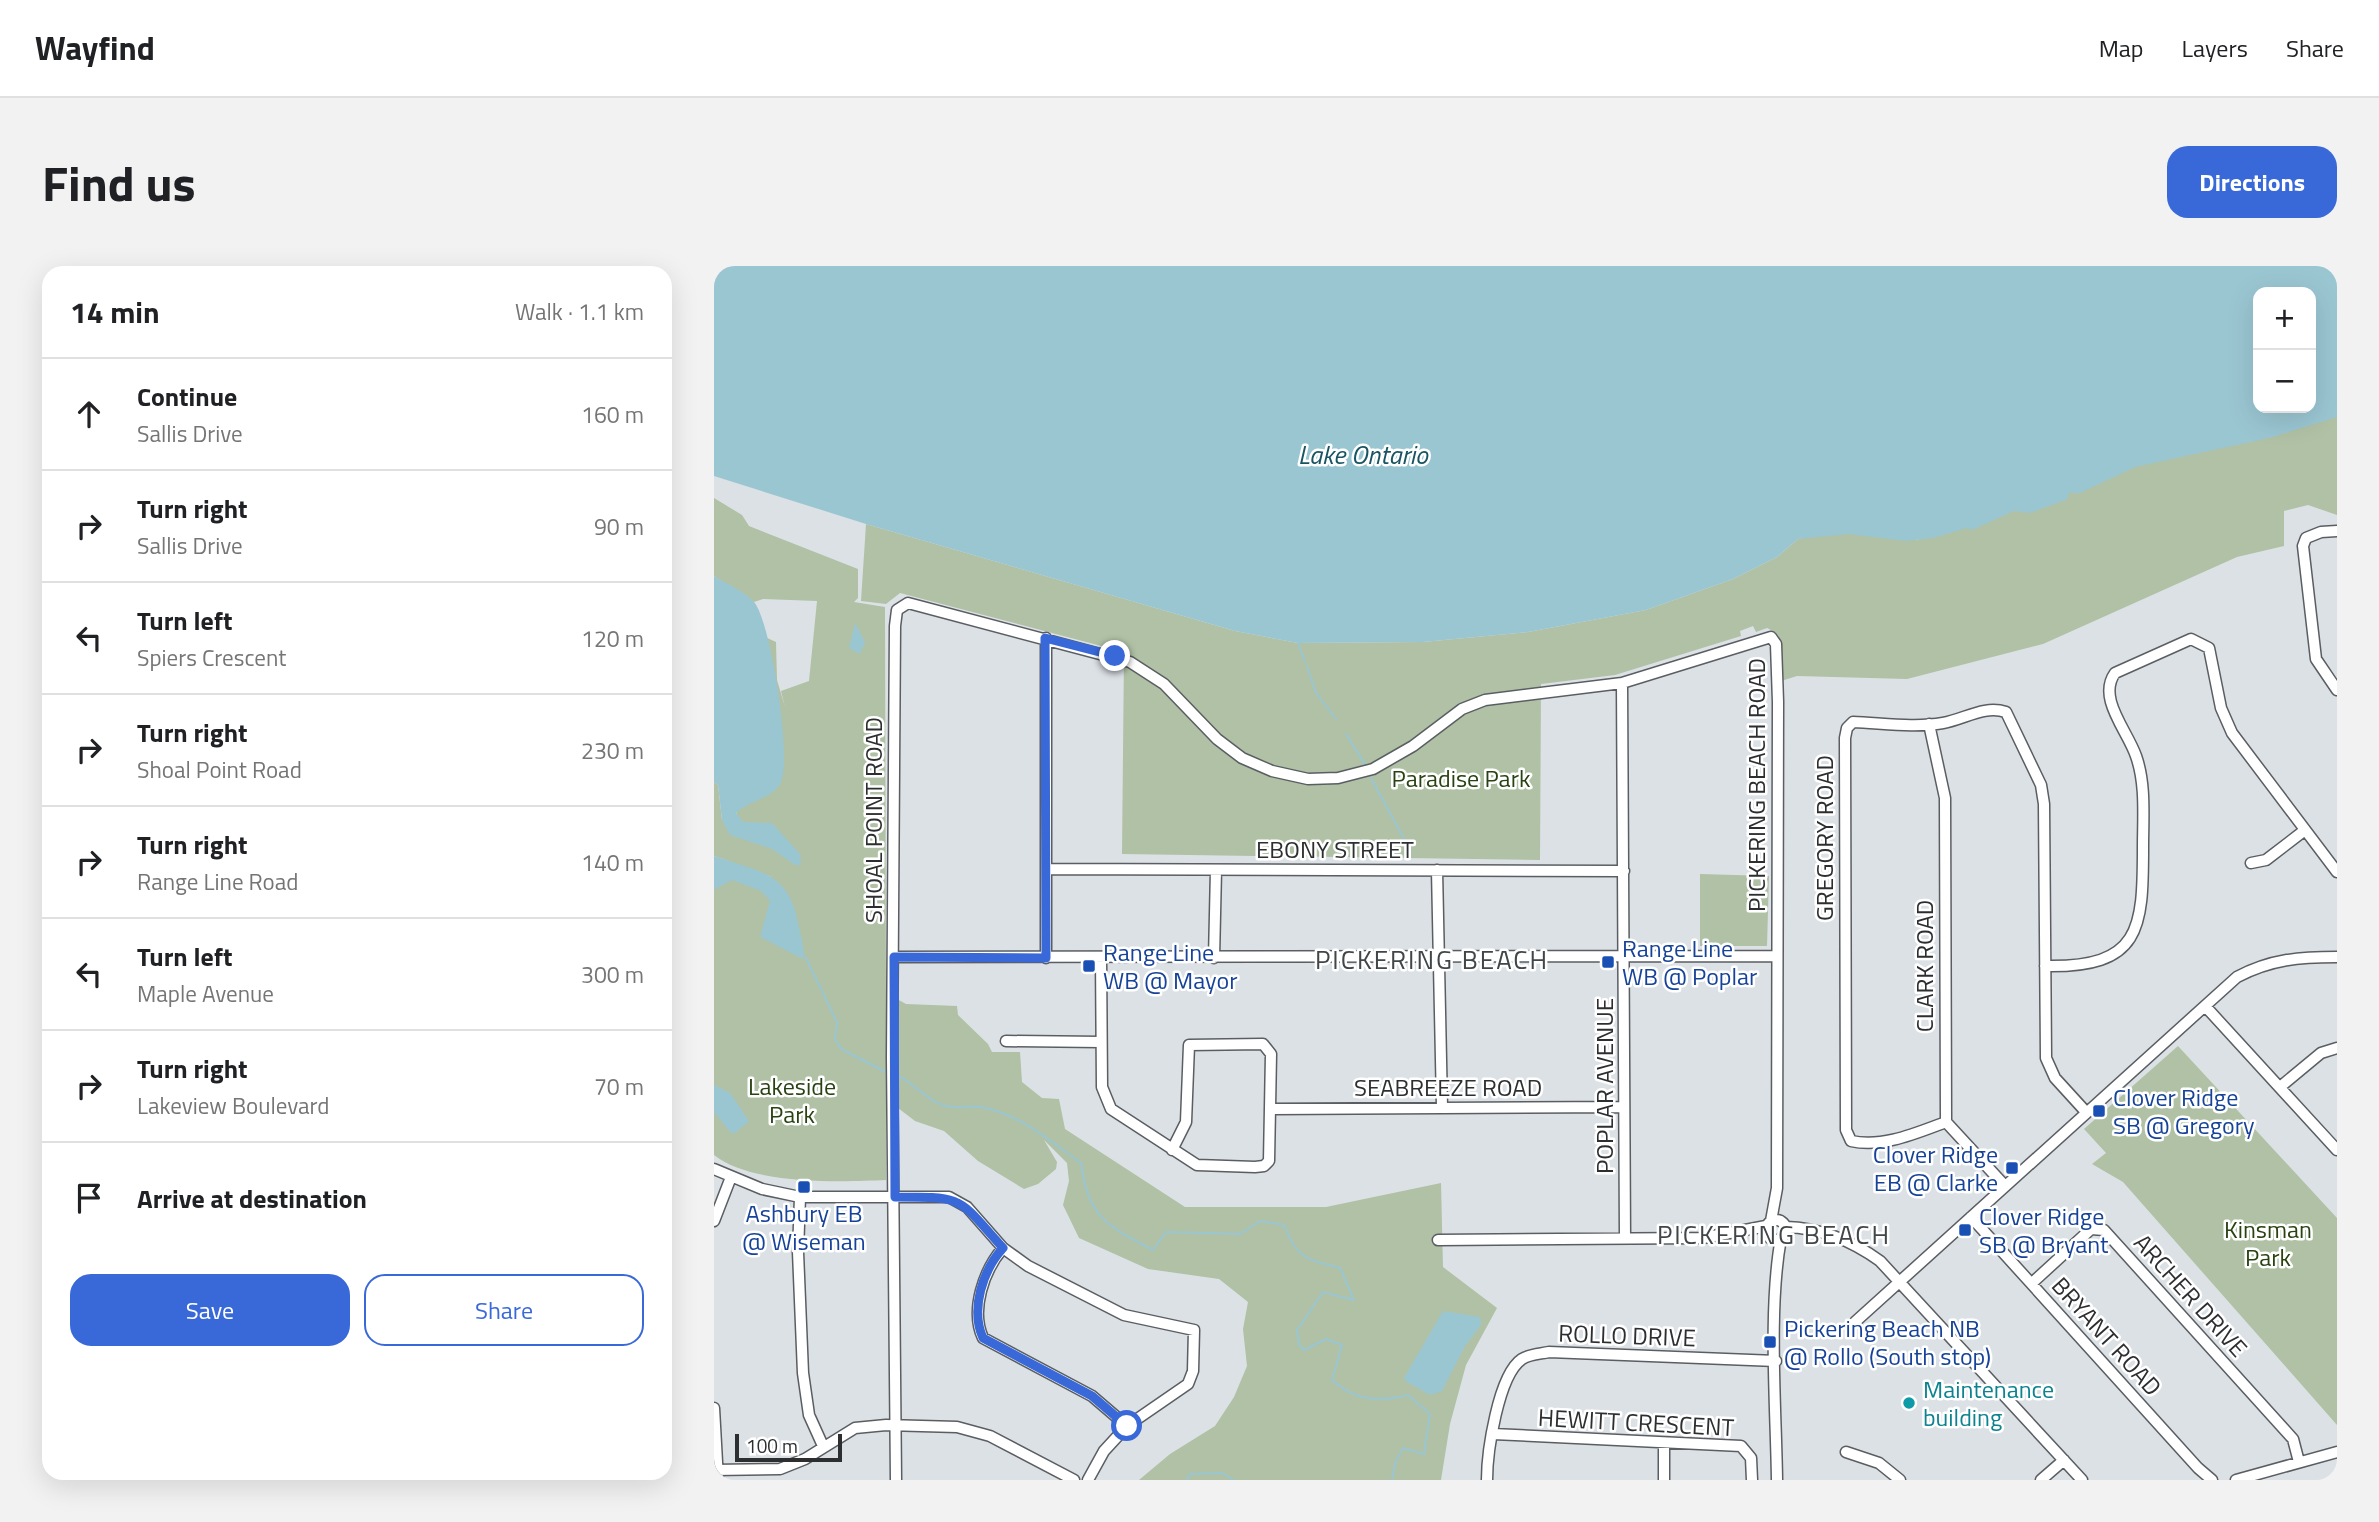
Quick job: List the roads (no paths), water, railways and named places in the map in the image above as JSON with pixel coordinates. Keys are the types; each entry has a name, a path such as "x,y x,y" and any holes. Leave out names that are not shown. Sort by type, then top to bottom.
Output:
{"street":[{"path":"2337,531 2320,532 2306,538 2304,546 2316,659 2337,690"},
{"name":"SHOAL POINT ROAD","path":"896,1480 892,1058 897,610 912,602 1045,638"},
{"name":"PICKERING BEACH ROAD","path":"1622,682 1771,637 1776,644 1777,1480"},
{"path":"1046,958 1045,638 1115,656 1141,667 1173,691 1217,739 1242,758 1272,771 1308,779 1338,778 1373,769 1413,746 1462,709 1485,699 1622,682"},
{"path":"2045,966 2074,967 2094,964 2112,955 2135,931 2142,911 2142,784 2136,756 2108,694 2109,681 2115,673 2191,639 2202,641 2212,656 2221,708 2232,733 2337,872"},
{"name":"POPLAR AVENUE","path":"1622,682 1625,1238"},
{"name":"GREGORY ROAD","path":"1946,1122 1890,1141 1864,1144 1851,1141 1846,1130 1847,728 1853,722 1944,723 1992,708 2007,712 2042,795 2046,1058 2055,1078 2086,1112"},
{"name":"CLARK ROAD","path":"1928,724 1945,798 1946,1122"},
{"path":"2251,863 2266,860 2305,830"},
{"name":"EBONY STREET","path":"1046,869 1624,871"},
{"path":"1214,958 1216,870"},
{"path":"1437,870 1442,1107"},
{"path":"894,957 1776,956"},
{"path":"1855,1322 2237,977 2262,964 2284,958 2337,957"},
{"path":"1101,958 1101,1087 1105,1099 1111,1109 1172,1150 1197,1165 1264,1166 1271,1152 1271,1054 1263,1044 1189,1045 1186,1122 1172,1150"},
{"path":"2205,1006 2337,1150"},
{"path":"1006,1041 1101,1042"},
{"path":"2280,1087 2321,1053 2337,1048"},
{"name":"SEABREEZE ROAD","path":"1272,1109 1624,1107"},
{"path":"1946,1122 2005,1186"},
{"path":"714,1169 762,1189 800,1198 937,1196 958,1201 1003,1248 1028,1266 1124,1315 1194,1330 1193,1371 1188,1384 1127,1426 1104,1451 1088,1480"},
{"path":"714,1221 731,1177"},
{"path":"800,1198 798,1252 803,1373 809,1415 823,1446"},
{"name":"BRYANT ROAD","path":"1971,1217 2198,1468 2212,1480"},
{"name":"ARCHER DRIVE","path":"2032,1283 2091,1229 2104,1230 2292,1439 2299,1462"},
{"path":"1438,1240 1703,1238 1776,1230 1808,1230 1840,1237 1880,1261 2082,1480"},
{"path":"1003,1248 991,1262 981,1288 980,1331 983,1338 1092,1396 1127,1426"},
{"name":"ROLLO DRIVE","path":"1487,1480 1493,1434 1509,1376 1522,1359 1549,1352 1776,1361"},
{"path":"714,1408 716,1473 780,1469 805,1459 855,1428 895,1425 957,1427 990,1436 1074,1480"},
{"name":"HEWITT CRESCENT","path":"1493,1434 1741,1446 1751,1458 1752,1480"},
{"path":"1664,1443 1664,1480"},
{"path":"1846,1452 1879,1463 1900,1480"},
{"path":"2236,1480 2337,1452"},
{"path":"2041,1480 2064,1460"}],"water":[{"name":"Lake Ontario","path":"714,266 2337,266 2337,417 2269,438 2135,467 2080,493 2068,493 2068,499 2030,513 2014,511 1972,530 1967,528 1933,538 1906,541 1848,534 1798,539 1777,557 1733,579 1646,610 1528,632 1423,642 1298,643 1235,631 866,524 714,476"},
{"path":"714,576 750,598 761,614 773,663 782,723 784,750 780,784 771,793 736,813 743,822 772,823 800,854 801,865 795,865 772,849 730,835 722,820 718,785 714,782"},
{"path":"855,623 865,642 860,654 849,648"},
{"path":"714,856 759,871 780,884 794,909 804,951 803,959 760,937 770,901 761,891 732,880 714,890"},
{"path":"714,1085 730,1093 749,1121 735,1133 731,1133 714,1112"},
{"path":"1443,1311 1480,1317 1481,1325 1465,1346 1442,1391 1430,1395 1404,1378"}],"waterway":[{"path":"1298,643 1305,662"},
{"path":"1307,666 1316,693 1336,719"},
{"path":"1346,734 1366,766"},
{"path":"1371,778 1411,852"},
{"path":"805,956 837,1022 835,1039 841,1049 886,1072"},
{"path":"898,1076 943,1105 981,1107 995,1111 1022,1122 1046,1137 1081,1163 1089,1196 1102,1218 1123,1234 1153,1250 1166,1232 1240,1234 1260,1221 1284,1225 1293,1245 1304,1256 1340,1268 1354,1300 1323,1292 1297,1330 1299,1345 1304,1350 1326,1339 1342,1345 1332,1380 1350,1392 1368,1398 1387,1399 1408,1395 1430,1414 1424,1454 1403,1448 1395,1463 1392,1480"},
{"path":"1187,1480 1190,1474 1222,1473 1234,1480"}],"place":[{"name":"Range Line WB @ Poplar","path":"1608,962"},
{"name":"Range Line WB @ Mayor","path":"1089,966"},
{"name":"Clover Ridge SB @ Gregory","path":"2099,1111"},
{"name":"Clover Ridge EB @ Clarke","path":"2012,1168"},
{"name":"Ashbury EB @ Wiseman","path":"804,1187"},
{"name":"Clover Ridge SB @ Bryant","path":"1965,1230"},
{"name":"Pickering Beach NB @ Rollo (South stop)","path":"1770,1342"},
{"name":"Maintenance building","path":"1909,1403"}],"district":[{"name":"PICKERING BEACH","path":"1432,959"},
{"name":"PICKERING BEACH","path":"1774,1234"}],"park label":[{"name":"Paradise Park","path":"1461,778"},
{"name":"Lakeside Park","path":"792,1100"},
{"name":"Kinsman Park","path":"2268,1243"}]}
